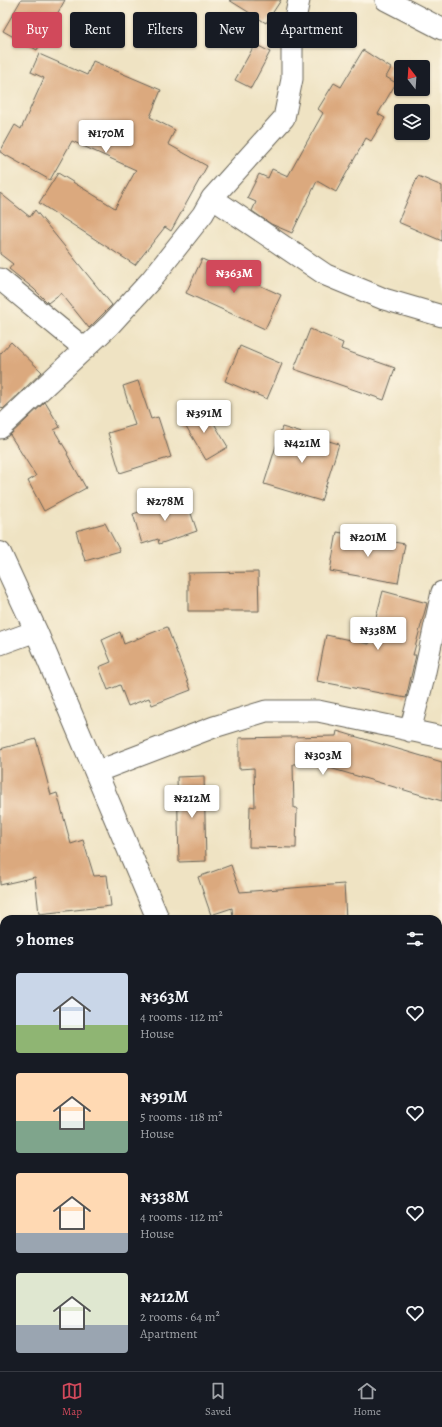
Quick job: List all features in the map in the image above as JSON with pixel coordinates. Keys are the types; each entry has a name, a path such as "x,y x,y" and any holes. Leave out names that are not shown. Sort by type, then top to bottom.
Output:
{"street":[{"path":"0,428 110,325 151,280 203,214 212,198 284,118 292,78 292,33 299,0"},
{"path":"386,0 442,29"},
{"path":"212,198 326,275 384,299 442,316"},
{"path":"0,279 85,349"},
{"path":"0,553 36,631 156,915"},
{"path":"410,731 423,682 442,592"},
{"path":"0,644 36,631"},
{"path":"96,772 214,727 266,711 318,711 442,737"}],"building":[{"path":"21,0 65,0 58,12 14,12"},
{"path":"229,0 281,0 273,12 267,12 266,23 259,19 259,12 248,12"},
{"path":"12,16 12,36 3,31"},
{"path":"259,46 270,52 251,88 235,80 253,48 259,48"},
{"path":"363,50 391,68 386,77 394,82 394,86 378,114 385,118 371,141 366,138 336,192 317,181 292,233 271,224 252,211 256,202 247,198 259,174 268,178 272,169 288,176 323,113 318,109 334,83 341,87"},
{"path":"39,54 87,75 93,61 161,90 150,117 175,130 168,144 207,166 171,231 165,227 135,265 39,203 58,173 115,208 136,170 72,141 50,180 0,152 15,125 21,129 44,78 31,72"},
{"path":"418,176 442,186 442,241 398,222"},
{"path":"0,193 30,217 35,210 112,305 89,328 61,293 48,303 34,289 9,269 13,264 0,254"},
{"path":"202,259 281,295 265,329 186,293"},
{"path":"310,329 343,343 341,349 395,368 384,400 294,369"},
{"path":"11,342 42,372 3,409 0,406 0,354"},
{"path":"240,346 282,364 267,399 225,381"},
{"path":"138,381 151,419 158,417 171,457 120,473 108,433 135,425 123,386"},
{"path":"45,402 60,427 54,430 86,488 44,511 28,481 36,476 10,435"},
{"path":"199,408 206,423 212,420 228,447 206,460 180,416"},
{"path":"282,427 339,444 321,501 264,484"},
{"path":"185,496 197,531 159,544 158,539 142,544 133,514"},
{"path":"105,523 120,551 85,561 76,531"},
{"path":"337,532 405,544 398,583 330,571"},
{"path":"258,572 259,611 188,611 188,573"},
{"path":"383,591 427,603 413,655 416,655 406,698 317,681 326,635 369,644"},
{"path":"167,627 191,690 152,705 149,698 128,706 120,685 108,690 99,667 111,662 102,640 120,632 124,644"},
{"path":"337,731 442,762 442,801 316,764 293,764 294,808 297,808 296,848 249,847 250,806 255,807 254,768 239,769 239,738 336,736"},
{"path":"36,739 51,795 57,793 71,844 83,840 94,876 107,875 111,906 39,914 35,877 0,885 0,749"},
{"path":"204,776 206,861 179,862 177,777"},
{"path":"231,865 240,892 344,884 346,915 233,915 232,908 211,915 198,877"}]}
